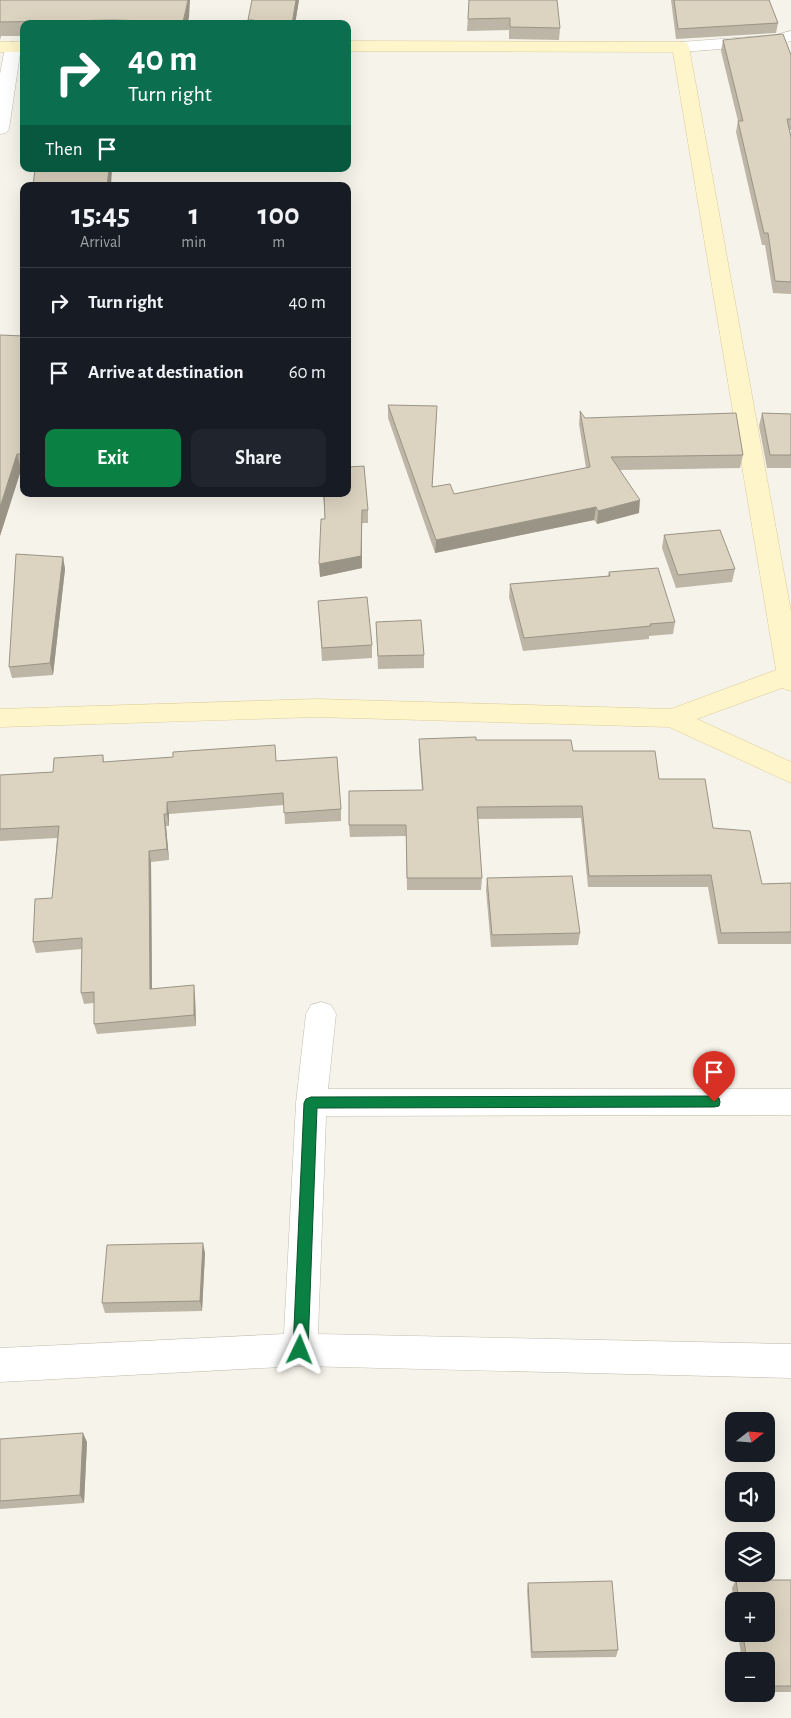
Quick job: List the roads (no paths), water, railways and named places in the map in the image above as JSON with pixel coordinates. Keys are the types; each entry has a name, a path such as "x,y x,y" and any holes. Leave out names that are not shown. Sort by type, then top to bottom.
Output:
{"street":[{"path":"351,46 680,47 775,40 791,36"},
{"path":"0,129 12,47"},
{"path":"0,718 316,708 672,718 790,678 680,47"},
{"path":"672,718 791,773"},
{"path":"300,1350 311,1103 321,1014"},
{"path":"311,1103 791,1102"},
{"path":"0,1365 300,1350 791,1360"}]}
